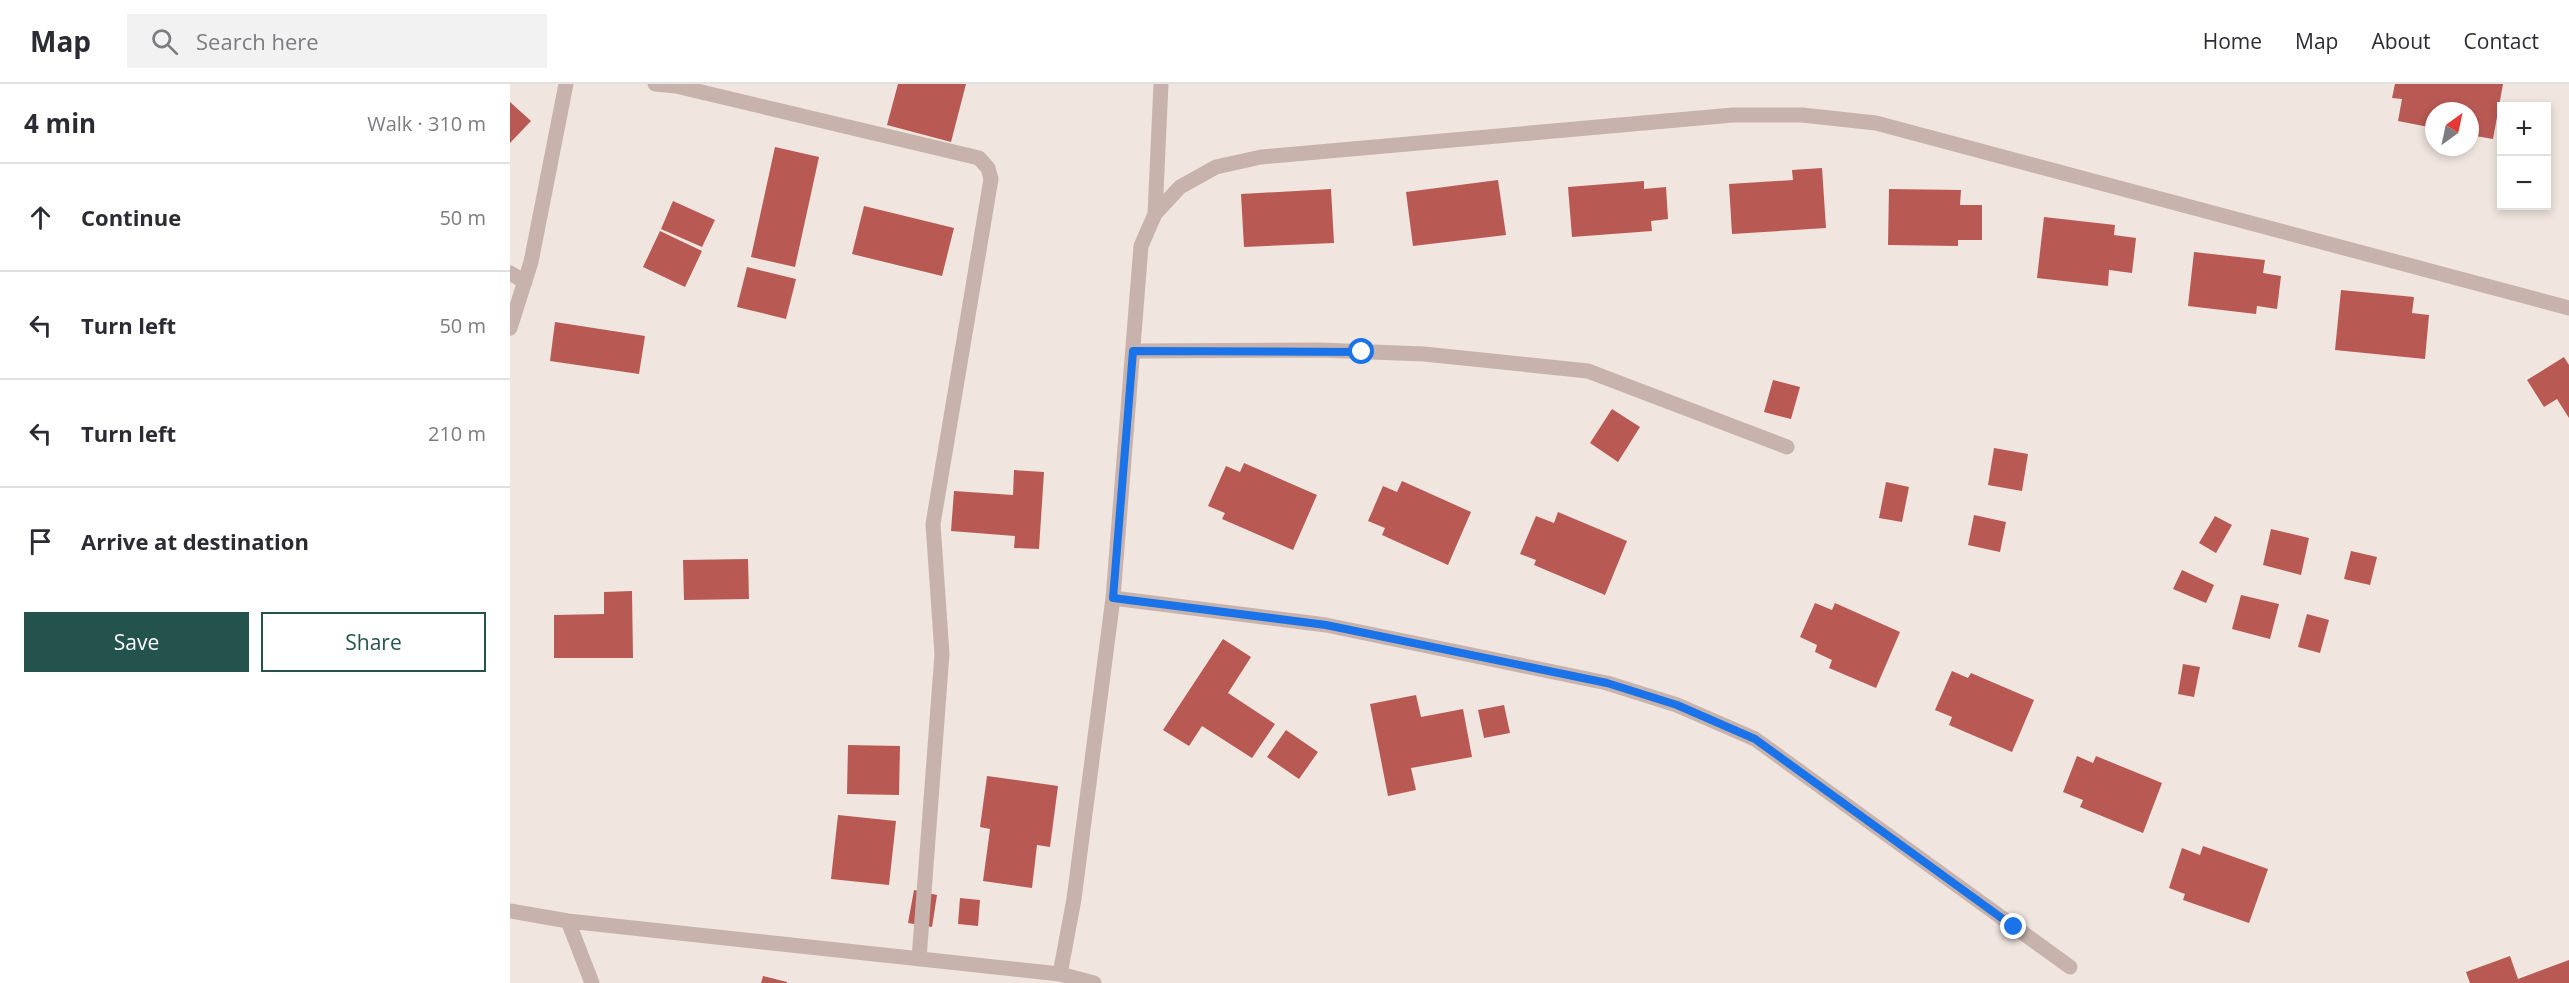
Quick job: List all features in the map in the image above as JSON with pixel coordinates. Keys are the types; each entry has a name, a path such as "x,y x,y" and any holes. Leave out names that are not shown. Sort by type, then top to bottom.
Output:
{"street":[{"path":"510,328 531,262 566,84"},
{"path":"655,84 676,86 978,158 988,168 991,179 933,524 942,654 919,959"},
{"path":"1060,974 1074,899 1113,598 1142,246 1155,214 1161,84"},
{"path":"1155,214 1180,187 1216,167 1261,157 1733,115 1802,115 1888,126 2569,308"},
{"path":"510,273 525,282"},
{"path":"1133,351 1320,350 1424,354 1588,371 1787,447"},
{"path":"1113,598 1326,625 1607,683 1677,705 1755,739 2070,967"},
{"path":"510,911 568,921 1060,974 1094,983"},
{"path":"568,921 592,983"}],"building":[{"path":"898,84 966,84 951,142 887,125"},
{"path":"2395,84 2503,84 2500,102 2497,102 2493,139 2479,137 2479,102 2425,102 2425,126 2398,121 2402,99 2392,98"},
{"path":"510,102 531,121 510,143"},
{"path":"775,147 819,157 795,267 751,257"},
{"path":"1822,168 1826,228 1732,234 1729,184 1793,180 1792,170"},
{"path":"1498,180 1506,235 1413,246 1406,192"},
{"path":"1644,181 1644,189 1666,187 1668,219 1651,221 1652,231 1572,237 1568,187"},
{"path":"1331,189 1334,243 1244,247 1241,194"},
{"path":"1889,189 1961,190 1960,205 1982,205 1982,240 1958,240 1958,246 1888,245"},
{"path":"673,201 715,220 702,247 661,229"},
{"path":"864,206 954,228 942,276 852,254"},
{"path":"2044,217 2115,225 2114,235 2136,238 2132,273 2109,270 2108,286 2037,278"},
{"path":"660,231 702,251 685,287 643,267"},
{"path":"2194,252 2265,260 2263,273 2281,276 2277,309 2257,306 2256,314 2188,306"},
{"path":"747,267 796,279 786,319 737,307"},
{"path":"2341,290 2414,297 2412,313 2429,315 2425,359 2335,350"},
{"path":"555,322 645,336 639,374 550,361"},
{"path":"2564,357 2569,365 2569,418 2557,399 2544,407 2527,380"},
{"path":"1773,380 1800,387 1791,419 1764,412"},
{"path":"1612,409 1640,427 1618,462 1590,443"},
{"path":"1994,448 2028,454 2022,491 1988,485"},
{"path":"1244,463 1317,495 1293,550 1222,519 1225,513 1208,506 1226,466 1240,472"},
{"path":"1014,470 1044,472 1039,549 1014,548 1015,536 951,531 954,491 1013,495"},
{"path":"1402,481 1471,512 1448,565 1382,535 1385,528 1368,521 1383,486 1397,492"},
{"path":"1886,482 1909,487 1902,522 1879,518"},
{"path":"1558,512 1627,541 1605,595 1534,565 1536,560 1520,554 1536,516 1554,523"},
{"path":"1974,515 2006,522 2000,552 1968,545"},
{"path":"2215,516 2232,525 2216,553 2199,543"},
{"path":"2271,529 2309,538 2301,575 2263,565"},
{"path":"2351,551 2377,557 2370,585 2344,579"},
{"path":"748,559 749,599 684,600 683,560"},
{"path":"2182,570 2214,585 2206,603 2173,589"},
{"path":"632,591 633,658 554,658 554,615 604,614 604,592"},
{"path":"2241,595 2279,604 2270,639 2232,629"},
{"path":"1815,603 1832,610 1835,603 1900,632 1876,688 1829,668 1832,660 1815,652 1817,645 1800,637"},
{"path":"2307,614 2329,620 2320,653 2298,647"},
{"path":"1223,639 1251,657 1228,693 1275,724 1252,758 1202,726 1189,746 1163,730"},
{"path":"2183,664 2200,667 2194,697 2178,694"},
{"path":"1952,671 1968,678 1971,673 2034,700 2012,752 1949,725 1952,717 1935,710"},
{"path":"1416,695 1421,717 1463,709 1472,757 1411,768 1416,790 1388,796 1370,704"},
{"path":"1504,705 1510,733 1484,738 1478,710"},
{"path":"1286,730 1318,752 1299,779 1267,757"},
{"path":"848,745 900,746 899,795 847,794"},
{"path":"2077,756 2093,763 2096,756 2162,783 2143,833 2080,807 2083,800 2063,792"},
{"path":"987,776 1058,786 1050,847 1037,845 1032,888 983,881 990,829 980,827"},
{"path":"838,815 896,821 889,885 831,879"},
{"path":"2203,846 2268,869 2249,923 2183,900 2185,894 2169,888 2182,848 2200,855"},
{"path":"914,890 937,895 932,927 908,923"},
{"path":"960,898 980,900 978,926 958,924"},
{"path":"2510,956 2518,979 2569,960 2569,983 2470,983 2466,972"},
{"path":"763,976 787,982 787,983 761,983"}],"route":[{"path":"1362,352 1320,350 1133,351 1113,598 1326,625 1607,683 1677,705 1755,739 2014,927"}]}
